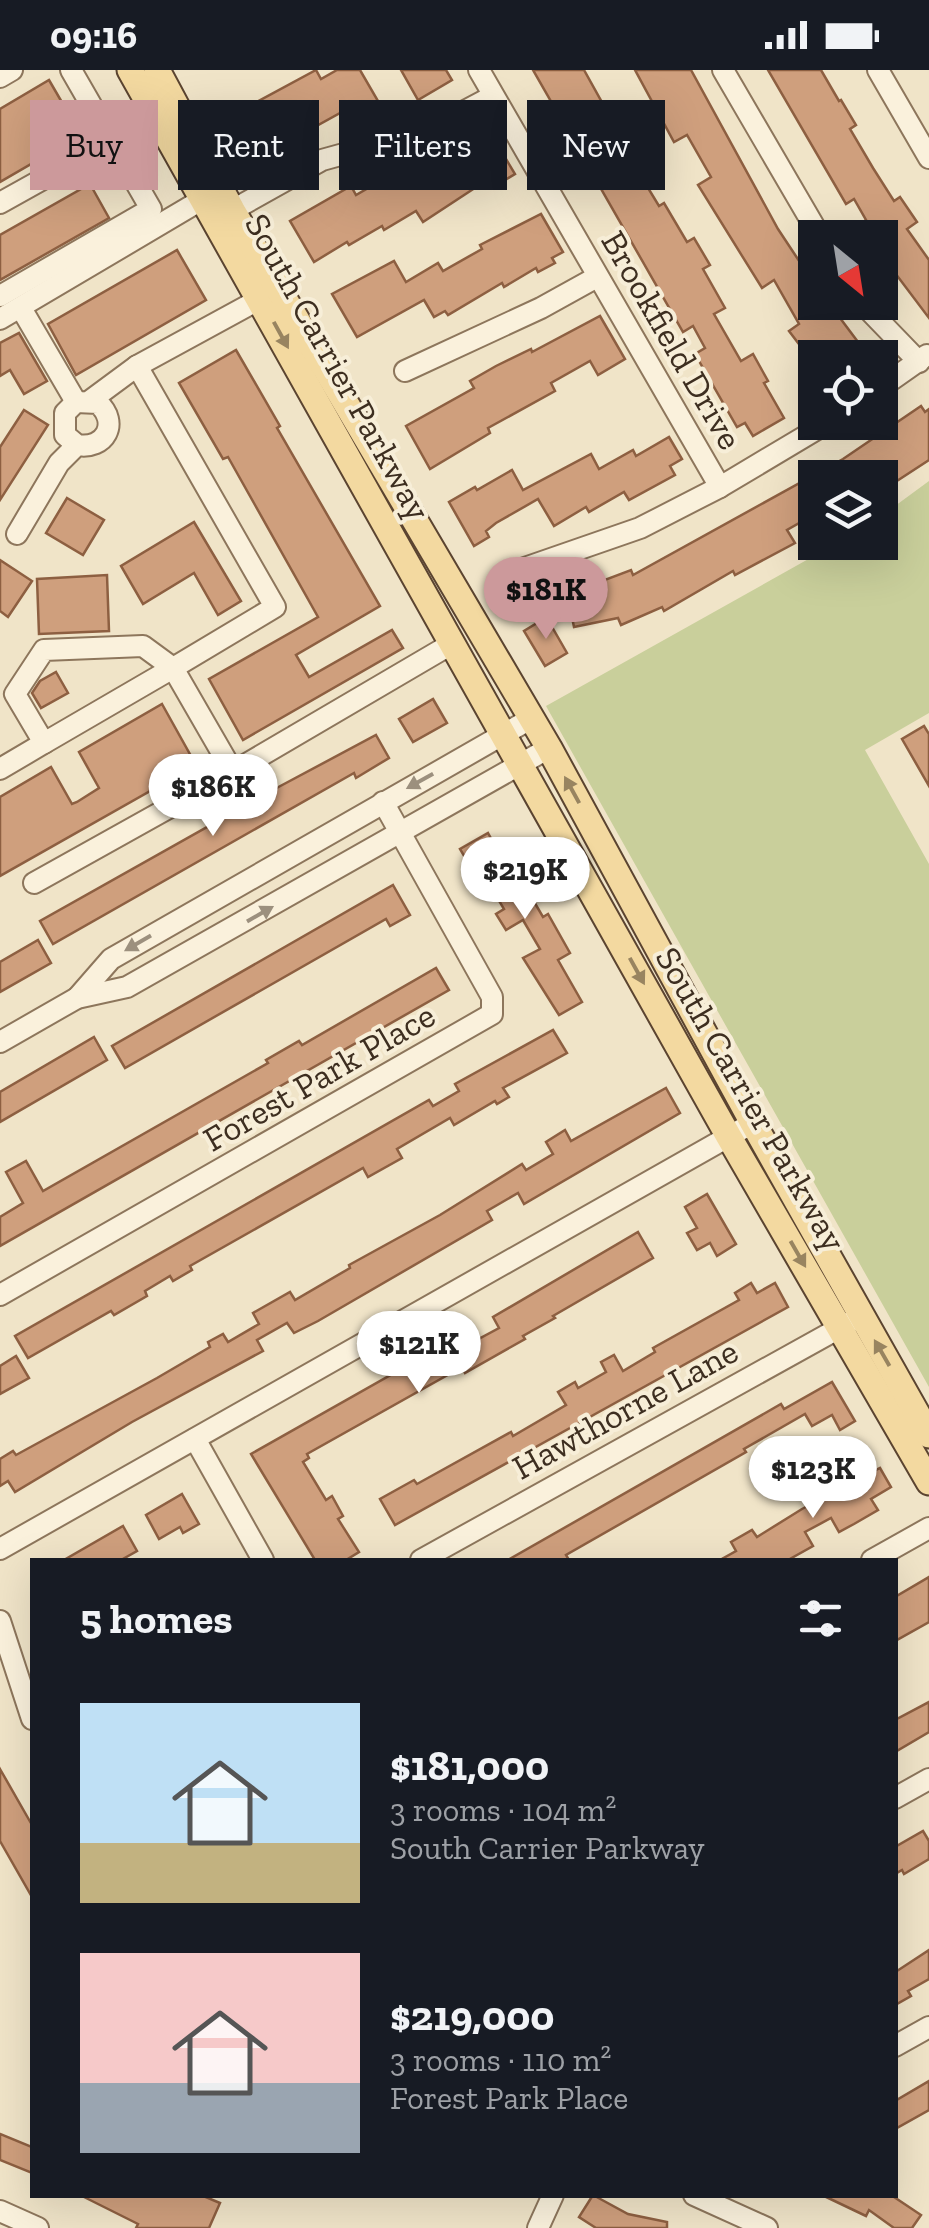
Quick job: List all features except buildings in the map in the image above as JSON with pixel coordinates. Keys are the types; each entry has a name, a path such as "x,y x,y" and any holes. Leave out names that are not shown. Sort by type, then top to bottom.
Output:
{"main road":[{"name":"South Carrier Parkway","path":"130,70 147,100"},
{"name":"South Carrier Parkway","path":"157,70 260,299 729,1136 929,1435"},
{"name":"South Carrier Parkway","path":"158,119 549,748 753,1123 929,1482"}],"street":[{"path":"0,77 12,70"},
{"path":"71,70 89,100"},
{"name":"Brookfield Drive","path":"480,70 720,487"},
{"path":"723,70 810,220"},
{"path":"878,70 929,158"},
{"path":"0,319 322,160 427,131 493,96"},
{"path":"0,203 30,186"},
{"path":"0,296 151,209 140,190"},
{"path":"405,371 597,278"},
{"path":"21,308 83,401 98,403 108,415 109,430 92,446 77,446 65,435 64,412 83,401 137,366 260,299"},
{"path":"881,320 924,358 898,376"},
{"path":"0,768 275,607 137,366"},
{"path":"516,571 640,528 799,440"},
{"path":"17,534 59,463 77,446"},
{"path":"34,883 453,643"},
{"path":"44,744 15,694 44,650 143,646 173,668 233,772"},
{"path":"77,998 111,959 532,718"},
{"path":"0,1042 77,998 127,987 549,748"},
{"path":"384,802 402,833"},
{"name":"Forest Park Place","path":"0,1295 492,1014 492,997 402,833"},
{"path":"0,1550 753,1123"},
{"name":"Hawthorne Lane","path":"424,1558 851,1321"},
{"path":"194,1439 262,1558"},
{"path":"876,1558 929,1528"},
{"path":"0,1621 30,1713"},
{"path":"898,1796 929,1779"},
{"path":"898,2044 929,2027"},
{"path":"538,2228 552,2198"},
{"path":"727,2202 767,2228"},
{"path":"0,2210 38,2228"}],"green space":[{"path":"929,481 929,713 865,750 929,864 929,1387 546,706 807,560 898,560 898,504"}]}
